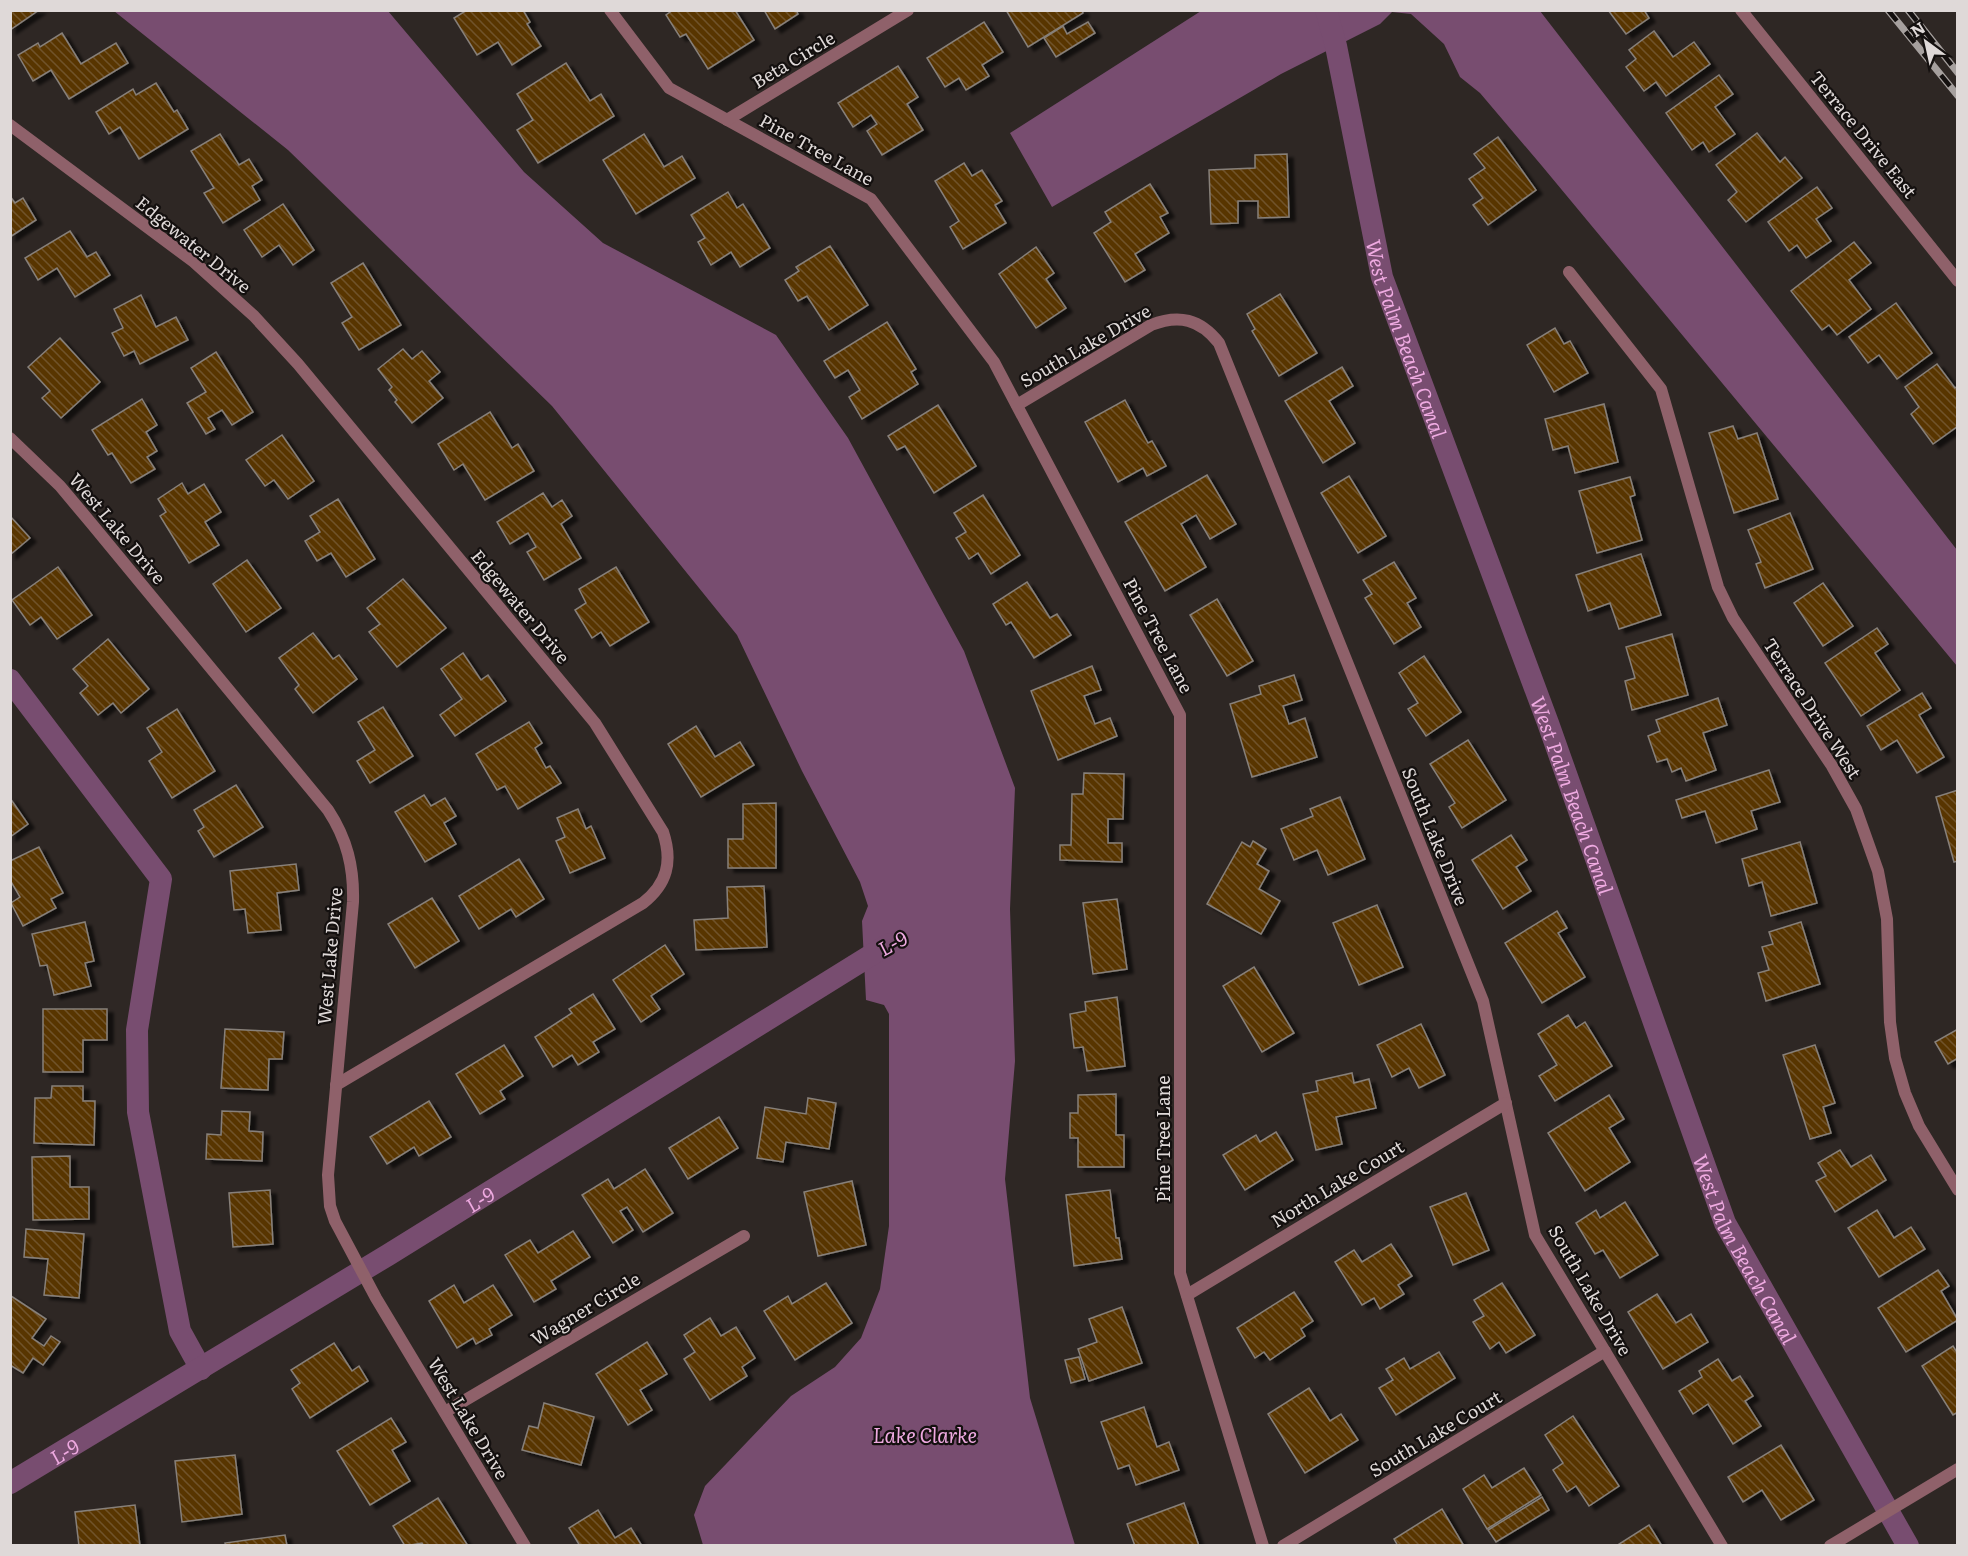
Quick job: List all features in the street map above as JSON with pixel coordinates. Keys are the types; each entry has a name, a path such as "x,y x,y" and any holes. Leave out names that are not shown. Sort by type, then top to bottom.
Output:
{"street":[{"name":"Pine Tree Lane","path":"610,10 669,88 871,199 994,362 1180,715 1180,1273 1263,1545"},
{"name":"Beta Circle","path":"727,120 908,10"},
{"name":"Terrace Drive East","path":"1742,10 1958,281"},
{"name":"Edgewater Drive","path":"10,125 194,262 254,316 298,364 595,723 663,832 668,847 669,864 656,893 643,903 336,1085"},
{"name":"Terrace Drive West","path":"1569,272 1661,389 1718,586 1733,618 1832,766 1856,809 1878,871 1887,919 1890,1022 1895,1058 1905,1093 1919,1126 1958,1190"},
{"name":"South Lake Drive","path":"1017,405 1151,325 1166,319 1181,318 1196,322 1209,331 1219,343 1483,1001 1535,1235 1722,1545"},
{"name":"West Lake Drive","path":"10,438 60,486 337,823 349,854 354,886 327,1191 335,1221 376,1298 525,1545"},
{"name":"North Lake Court","path":"1187,1295 1506,1102"},
{"name":"Wagner Circle","path":"445,1412 744,1236"},
{"name":"South Lake Court","path":"1283,1545 1605,1351"},
{"path":"1830,1545 1958,1469"}],"water":[{"name":"Lake Clarke","path":"114,11 388,11 524,172 603,243 776,335 848,438 964,651 1015,788 1010,909 1015,1061 1005,1179 1030,1398 1075,1545 703,1545 694,1515 705,1486 791,1396 835,1367 861,1338 880,1289 889,1226 889,1014 884,1005 866,1000 862,921 868,906 860,882 802,771 737,635 552,406 288,150"},
{"path":"1201,11 1540,11 1957,550 1957,666 1542,166 1480,93 1460,77 1444,44 1411,14 1392,12 1380,24 1281,74 1052,207 1010,133"}],"building":[{"path":"10,10 39,10 10,30"},
{"path":"467,10 523,10 530,22 527,24 541,46 512,65 498,42 477,55 454,18"},
{"path":"673,10 735,10 754,40 708,69 686,34 680,37 666,15"},
{"path":"764,10 796,10 798,14 775,29"},
{"path":"1006,10 1082,10 1083,13 1028,47"},
{"path":"1608,10 1644,10 1649,18 1626,34"},
{"path":"984,22 1003,52 982,65 989,76 966,90 959,78 945,87 927,58"},
{"path":"1088,22 1095,33 1056,57 1044,38 1063,26 1067,34"},
{"path":"1654,31 1673,57 1694,42 1710,64 1666,96 1656,82 1644,91 1626,67 1636,59 1629,50"},
{"path":"62,33 81,64 116,43 128,63 69,99 51,70 33,81 18,55 38,43 40,47"},
{"path":"566,63 590,101 601,94 614,116 538,163 517,130 533,120 517,94"},
{"path":"898,66 918,97 907,104 923,130 882,155 867,131 877,124 871,115 853,127 838,103"},
{"path":"1719,75 1733,94 1715,107 1735,134 1709,152 1703,142 1692,150 1666,113"},
{"path":"156,83 174,112 177,110 188,129 139,159 120,127 109,134 96,112 133,89 136,95"},
{"path":"1757,133 1780,162 1785,157 1802,178 1746,222 1728,200 1737,192 1716,165"},
{"path":"220,134 239,165 249,159 262,180 252,186 260,200 223,223 204,193 214,188 191,151"},
{"path":"644,134 664,167 682,156 695,178 636,214 603,160"},
{"path":"1498,137 1536,190 1488,225 1473,205 1483,198 1469,179 1485,168 1474,154"},
{"path":"1287,154 1289,217 1258,218 1258,201 1238,201 1238,223 1211,224 1209,170 1255,168 1255,155"},
{"path":"964,163 972,176 982,170 1002,201 995,205 1006,223 963,249 950,227 959,221 935,181"},
{"path":"1150,184 1168,213 1160,217 1169,233 1135,254 1145,270 1125,282 1094,233 1111,222 1105,212"},
{"path":"1817,187 1832,208 1816,219 1831,241 1806,258 1797,245 1789,251 1768,222"},
{"path":"728,192 737,208 743,204 770,248 740,267 731,252 711,265 698,242 705,238 691,215"},
{"path":"10,196 15,203 23,198 36,220 10,237"},
{"path":"283,204 314,250 293,265 279,245 262,257 244,230"},
{"path":"70,231 87,257 96,252 110,275 75,297 57,268 38,280 25,258"},
{"path":"1854,242 1871,263 1849,280 1871,309 1837,335 1829,325 1822,330 1791,291"},
{"path":"830,246 868,305 829,330 807,296 798,301 785,280 799,271 796,267"},
{"path":"1036,247 1054,273 1046,279 1066,308 1036,328 999,274"},
{"path":"363,263 401,325 359,350 342,323 352,317 331,283"},
{"path":"1280,294 1317,353 1279,376 1252,331 1255,329 1247,314"},
{"path":"141,295 156,327 176,317 188,340 140,364 134,351 124,356 112,333 123,328 114,309"},
{"path":"1896,303 1932,353 1897,379 1879,355 1868,363 1849,337"},
{"path":"887,322 916,369 911,372 918,384 862,419 849,397 860,390 848,370 835,378 824,361"},
{"path":"1555,328 1564,344 1570,341 1588,373 1554,392 1527,345"},
{"path":"60,338 100,382 61,418 42,398 50,391 28,367"},
{"path":"403,349 412,359 422,351 440,372 429,381 443,398 412,423 395,402 397,400 389,390 392,387 378,369"},
{"path":"216,352 253,412 232,425 222,410 208,418 215,429 206,434 187,403 206,392 191,368"},
{"path":"1937,364 1955,388 1958,386 1958,426 1933,444 1911,414 1919,407 1905,387"},
{"path":"1342,367 1353,386 1329,401 1355,443 1323,463 1285,401"},
{"path":"142,399 157,425 146,432 157,451 147,457 155,469 131,483 112,453 108,455 92,430"},
{"path":"1125,400 1148,443 1152,441 1166,466 1147,476 1143,468 1118,482 1085,422"},
{"path":"1604,404 1618,462 1575,473 1568,446 1553,450 1545,419"},
{"path":"938,405 976,466 934,493 905,446 897,450 888,436"},
{"path":"490,412 512,448 518,444 534,471 485,500 463,464 454,470 438,444"},
{"path":"1733,426 1738,439 1757,433 1778,499 1734,513 1709,433"},
{"path":"282,435 314,481 288,499 274,480 265,486 246,460"},
{"path":"1207,475 1236,524 1210,539 1196,515 1181,524 1206,567 1165,591 1125,522"},
{"path":"1349,476 1386,536 1358,553 1321,493"},
{"path":"1630,477 1635,495 1630,497 1642,540 1597,553 1579,491"},
{"path":"182,483 188,494 204,484 221,512 205,522 219,545 189,563 160,516 166,512 158,499"},
{"path":"543,493 552,507 562,500 572,516 561,524 581,558 544,580 527,552 536,547 528,533 510,544 497,522"},
{"path":"983,495 1020,555 991,574 978,553 969,559 956,538 966,532 954,513"},
{"path":"338,499 375,559 346,577 331,553 317,561 305,541 320,532 310,516"},
{"path":"1790,513 1813,569 1765,588 1756,564 1761,562 1748,530"},
{"path":"10,516 30,538 10,555"},
{"path":"1641,554 1661,615 1619,629 1610,603 1588,611 1576,575"},
{"path":"247,560 281,608 246,632 213,584"},
{"path":"1394,562 1416,598 1407,603 1421,627 1394,644 1365,598 1372,594 1363,580"},
{"path":"58,567 92,615 57,639 41,617 30,625 12,600"},
{"path":"616,567 649,622 610,646 601,632 592,638 575,610 586,603 579,589"},
{"path":"403,579 446,628 397,667 369,632 380,624 367,608"},
{"path":"1027,582 1050,618 1057,614 1071,635 1034,658 1011,622 1006,625 993,604"},
{"path":"1823,583 1853,626 1823,646 1794,603"},
{"path":"1217,599 1253,661 1227,676 1190,615"},
{"path":"1877,628 1888,644 1875,653 1900,690 1861,716 1825,663"},
{"path":"313,633 333,659 339,655 357,679 313,713 295,689 299,685 279,658"},
{"path":"1672,634 1688,695 1632,710 1625,681 1635,678 1626,647"},
{"path":"108,639 149,689 121,713 113,703 98,715 80,693 88,686 73,669"},
{"path":"463,653 481,680 488,675 506,701 455,736 440,715 462,699 441,669"},
{"path":"1424,656 1461,712 1426,736 1408,709 1418,703 1399,673"},
{"path":"1092,666 1101,690 1084,696 1095,724 1110,718 1117,736 1058,760 1031,691"},
{"path":"1294,675 1302,700 1283,706 1289,724 1305,718 1317,757 1252,777 1230,704 1261,694 1259,686"},
{"path":"1922,693 1931,708 1919,715 1944,757 1917,773 1897,740 1881,750 1867,726"},
{"path":"1718,698 1727,725 1703,733 1716,770 1686,781 1681,768 1672,772 1667,759 1657,762 1648,736 1660,731 1656,720"},
{"path":"383,707 413,756 370,783 357,761 375,750 358,722"},
{"path":"177,709 215,771 172,798 149,761 162,752 147,728"},
{"path":"529,722 542,743 535,748 546,768 550,766 561,783 518,809 505,786 497,790 476,754"},
{"path":"696,726 715,757 740,742 754,765 701,797 668,744"},
{"path":"1468,740 1506,800 1462,828 1449,807 1455,803 1430,764"},
{"path":"1769,770 1780,802 1751,811 1757,829 1716,843 1705,811 1682,818 1676,800"},
{"path":"1084,773 1124,774 1123,819 1108,819 1108,843 1122,843 1122,862 1060,860 1060,845 1071,845 1072,794 1083,794"},
{"path":"236,785 263,827 214,857 198,831 204,827 194,810"},
{"path":"1958,790 1958,861 1954,862 1936,797"},
{"path":"424,795 431,806 445,798 456,816 444,823 456,844 425,862 395,812"},
{"path":"1340,797 1365,859 1328,875 1317,850 1294,860 1281,829 1313,816 1310,809"},
{"path":"10,798 28,824 10,837"},
{"path":"776,803 776,868 728,868 728,839 743,839 743,804"},
{"path":"578,809 586,829 591,826 605,858 570,873 556,841 565,837 557,818"},
{"path":"1511,835 1527,860 1516,867 1531,891 1503,909 1472,860"},
{"path":"1253,841 1266,849 1257,864 1269,871 1259,889 1280,901 1261,934 1207,904 1242,842 1250,847"},
{"path":"1800,842 1817,903 1771,916 1762,882 1749,886 1742,859"},
{"path":"39,847 63,893 51,899 56,908 23,926 11,903 20,897 10,880 10,861"},
{"path":"519,859 544,899 516,917 511,909 479,929 459,896"},
{"path":"296,864 299,890 277,893 281,930 248,933 245,909 234,910 230,871"},
{"path":"764,886 767,947 696,950 694,920 728,918 727,887"},
{"path":"432,898 459,941 415,968 388,924"},
{"path":"1117,899 1127,969 1093,974 1083,903"},
{"path":"1377,905 1403,967 1359,985 1333,923"},
{"path":"1557,911 1567,928 1558,933 1585,977 1542,1003 1505,943"},
{"path":"85,922 94,961 85,963 91,986 54,995 47,965 40,966 32,934"},
{"path":"1801,922 1820,984 1766,1001 1758,973 1769,970 1762,947 1773,944 1769,932"},
{"path":"665,945 684,974 651,996 660,1009 641,1022 613,980"},
{"path":"1254,967 1294,1033 1262,1052 1223,986"},
{"path":"593,994 615,1029 593,1042 599,1052 578,1065 572,1055 553,1067 535,1037 572,1013 569,1009"},
{"path":"1117,997 1125,1066 1087,1071 1083,1047 1074,1048 1070,1014 1086,1011 1085,1002"},
{"path":"43,1009 107,1009 107,1040 83,1040 83,1072 43,1072"},
{"path":"1568,1015 1576,1028 1585,1022 1612,1066 1555,1101 1539,1076 1557,1065 1538,1034"},
{"path":"1421,1024 1445,1075 1419,1088 1409,1068 1392,1077 1377,1045"},
{"path":"225,1029 284,1032 282,1059 269,1059 268,1090 221,1088"},
{"path":"1958,1029 1958,1058 1948,1064 1935,1042"},
{"path":"504,1045 523,1076 500,1091 505,1099 480,1114 456,1074"},
{"path":"1815,1045 1835,1103 1823,1107 1831,1133 1810,1139 1783,1055"},
{"path":"1352,1073 1354,1083 1369,1079 1376,1108 1336,1117 1342,1144 1316,1150 1303,1094 1318,1091 1316,1081"},
{"path":"52,1086 83,1086 83,1101 95,1101 94,1145 34,1143 35,1098 51,1098"},
{"path":"1116,1094 1116,1135 1124,1135 1124,1167 1078,1167 1078,1138 1070,1138 1070,1113 1078,1113 1078,1095"},
{"path":"1609,1095 1624,1119 1609,1128 1630,1162 1585,1191 1548,1133"},
{"path":"808,1098 836,1103 829,1149 786,1142 783,1162 757,1158 765,1107 806,1114"},
{"path":"429,1101 451,1137 419,1156 414,1147 387,1164 370,1137"},
{"path":"222,1111 250,1112 249,1131 263,1132 262,1161 206,1159 207,1134 221,1135"},
{"path":"719,1117 738,1148 688,1179 669,1148"},
{"path":"1276,1132 1293,1160 1245,1190 1223,1155 1256,1135 1260,1142"},
{"path":"1840,1150 1851,1167 1871,1155 1886,1180 1835,1212 1816,1181 1826,1176 1818,1163"},
{"path":"70,1156 70,1187 89,1187 89,1219 33,1220 32,1157"},
{"path":"645,1169 673,1213 643,1232 627,1207 620,1211 633,1230 613,1243 582,1195 608,1179 614,1189"},
{"path":"852,1181 866,1245 818,1256 804,1192"},
{"path":"270,1190 273,1244 233,1247 229,1193"},
{"path":"1110,1190 1116,1238 1119,1238 1122,1259 1074,1266 1066,1195"},
{"path":"1466,1193 1489,1250 1453,1265 1430,1207"},
{"path":"1625,1202 1658,1255 1620,1278 1603,1250 1595,1254 1576,1223 1596,1210 1600,1218"},
{"path":"1877,1210 1894,1238 1911,1227 1925,1249 1879,1277 1848,1228"},
{"path":"26,1229 84,1234 79,1298 44,1295 48,1259 24,1257"},
{"path":"573,1231 590,1257 551,1281 556,1289 534,1302 505,1255 530,1240 538,1253"},
{"path":"1391,1244 1412,1276 1398,1285 1404,1294 1380,1309 1374,1298 1362,1305 1335,1262 1354,1250 1362,1262"},
{"path":"1938,1270 1949,1286 1941,1291 1958,1320 1906,1352 1878,1308"},
{"path":"826,1283 852,1323 795,1360 764,1311 788,1296 792,1304"},
{"path":"1502,1283 1535,1335 1506,1353 1499,1342 1490,1349 1473,1322 1484,1316 1474,1300"},
{"path":"454,1285 464,1303 493,1285 512,1315 489,1329 492,1335 476,1344 473,1338 457,1348 429,1301"},
{"path":"1294,1292 1313,1321 1301,1329 1305,1336 1270,1360 1264,1352 1255,1358 1237,1328"},
{"path":"1657,1294 1676,1323 1691,1314 1708,1342 1663,1369 1628,1312"},
{"path":"11,1296 46,1319 32,1338 44,1346 51,1336 60,1342 43,1365 33,1358 23,1373 10,1365"},
{"path":"1122,1307 1142,1363 1089,1381 1078,1349 1097,1342 1089,1319"},
{"path":"710,1318 721,1336 736,1327 755,1358 742,1367 747,1376 710,1400 684,1359 695,1352 684,1335"},
{"path":"647,1342 667,1374 640,1390 652,1410 628,1425 596,1374"},
{"path":"334,1343 352,1371 359,1366 368,1381 310,1418 292,1389 300,1383 291,1370"},
{"path":"1953,1346 1958,1354 1958,1412 1953,1415 1922,1366"},
{"path":"1439,1352 1455,1378 1396,1415 1379,1388 1393,1380 1386,1369 1404,1358 1410,1369"},
{"path":"1079,1357 1085,1379 1071,1383 1065,1360"},
{"path":"1718,1359 1732,1381 1740,1376 1753,1396 1745,1401 1761,1426 1733,1444 1708,1404 1693,1414 1679,1391 1702,1377 1699,1371"},
{"path":"1309,1388 1330,1421 1341,1414 1358,1440 1305,1473 1268,1414"},
{"path":"544,1403 594,1417 581,1465 522,1450 529,1426 538,1428"},
{"path":"1144,1407 1157,1447 1169,1442 1179,1470 1136,1485 1129,1465 1118,1469 1101,1422"},
{"path":"1573,1416 1619,1486 1589,1506 1576,1486 1567,1492 1553,1470 1563,1463 1545,1435"},
{"path":"391,1418 406,1442 392,1450 410,1481 370,1505 337,1451"},
{"path":"1781,1445 1814,1500 1781,1520 1762,1490 1743,1502 1728,1477"},
{"path":"235,1455 242,1514 182,1522 175,1461"},
{"path":"1524,1468 1541,1495 1487,1529 1463,1489 1484,1475 1492,1488"},
{"path":"1542,1497 1549,1510 1496,1542 1488,1530"},
{"path":"438,1498 468,1546 424,1546 422,1543 405,1546 393,1526"},
{"path":"1184,1503 1199,1546 1135,1546 1127,1524"},
{"path":"135,1505 140,1546 79,1546 75,1512"},
{"path":"1442,1509 1464,1546 1398,1546 1394,1539"},
{"path":"598,1510 615,1538 631,1528 642,1546 580,1546 569,1528"},
{"path":"1649,1525 1662,1546 1616,1546"},
{"path":"285,1535 287,1546 226,1546 225,1543"}],"waterway":[{"name":"West Palm Beach Canal","path":"1326,10 1336,46 1382,277 1548,723 1725,1223 1908,1546"},
{"path":"10,680 161,879 137,1030 138,1112 180,1331 201,1369"},
{"name":"L-9","path":"10,1483 388,1255 889,944"}],"railway":[{"path":"1888,10 1958,96"},
{"path":"1908,10 1958,73"}]}
